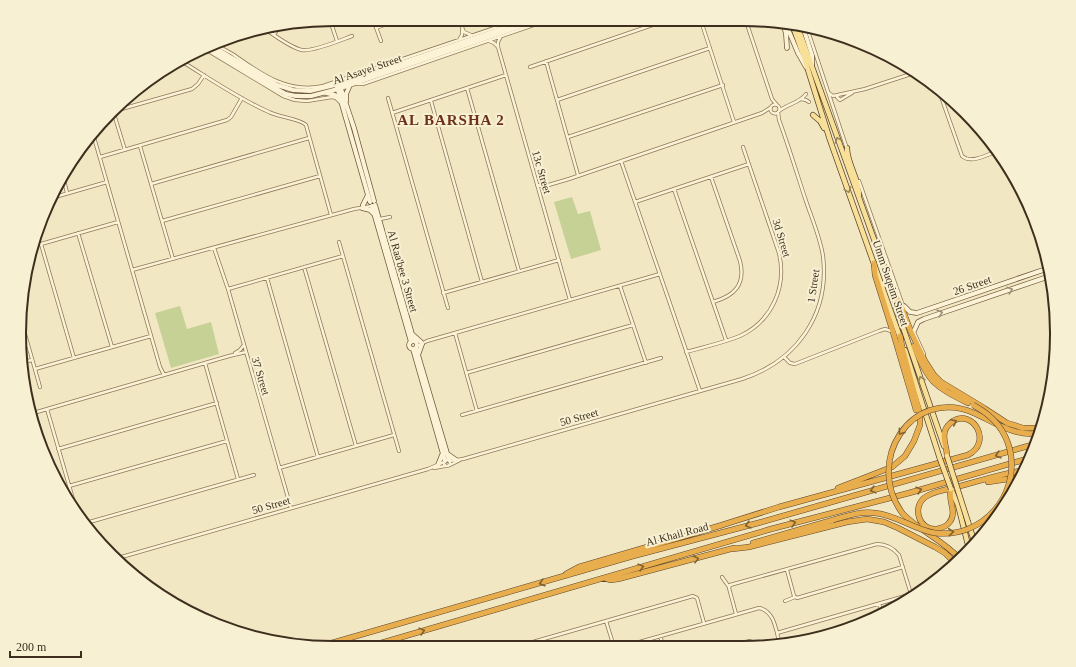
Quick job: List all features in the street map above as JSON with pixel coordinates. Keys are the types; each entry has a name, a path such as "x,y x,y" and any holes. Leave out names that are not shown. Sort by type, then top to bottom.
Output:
{"highway":[{"path":"874,263 875,275 890,320 917,414 916,438"},
{"path":"894,297 900,303 911,332 929,368 944,385 1007,423 1026,429 1035,428"},
{"path":"894,297 899,304 928,376 939,387 986,413 994,419 1003,432 1012,460 1011,474 1007,490"},
{"path":"806,500 812,496 892,467 906,456 916,438 920,425 920,414 900,336"},
{"path":"956,555 903,514 892,496 888,473 891,452 901,432 914,419 934,410 956,408 974,414 1013,432 1033,433"},
{"path":"564,576 579,567 806,500 970,454 977,447 980,440 979,430 975,424 968,420 960,419 947,426 944,436 947,456"},
{"name":"Al Khail Road","path":"342,641 564,576 1029,446"},
{"name":"Al Khail Road","path":"388,641 771,529 908,493 1023,460"},
{"path":"951,489 950,494 954,511 951,521 946,526 940,528 932,529 925,526 920,520 918,505 929,495 965,485 1016,473"},
{"path":"965,485 1014,478"},
{"path":"604,578 610,580 618,579 732,549 858,513 874,512 892,516 924,530 936,533 965,530 978,525 990,515"},
{"path":"732,549 749,547 846,522 867,520 884,522 903,530 935,546 951,560"},
{"path":"930,536 954,557"}],"main road":[{"name":"Umm Suqeim Street","path":"794,31 830,140 900,336 940,459 958,505 967,543"},
{"name":"Umm Suqeim Street","path":"799,32 894,297 973,537"},
{"path":"813,114 821,123 830,140"},
{"path":"847,148 858,186 859,198"}],"street":[{"path":"332,26 337,41"},
{"path":"380,42 376,28 381,26"},
{"path":"422,54 500,26"},
{"name":"Al Asayel Street","path":"212,51 282,92 306,97 325,93 368,72 509,26"},
{"name":"Al Asayel Street","path":"217,49 274,83 314,91 352,84 522,26"},
{"path":"434,57 530,26"},
{"path":"530,67 649,26"},
{"path":"703,26 734,122"},
{"path":"748,26 772,99 777,105"},
{"path":"462,28 467,34 483,35"},
{"path":"457,41 462,36 462,28"},
{"path":"785,29 787,48"},
{"path":"787,30 798,53 808,69"},
{"path":"270,33 295,47 304,50 352,36"},
{"path":"805,33 812,57 812,66"},
{"path":"809,33 882,248 929,368"},
{"path":"498,47 498,42 501,36"},
{"path":"487,41 493,42 498,47"},
{"path":"221,47 276,81 293,88 318,87 368,72"},
{"name":"13c Street","path":"498,47 570,300"},
{"path":"557,100 710,48"},
{"path":"210,52 283,96 295,100 307,101 332,97 340,102"},
{"path":"546,61 578,175"},
{"path":"186,64 269,113 300,121 306,126 331,215"},
{"path":"124,108 192,88 198,84 204,74"},
{"path":"392,114 506,75"},
{"path":"828,92 833,96 865,89 908,75"},
{"path":"346,106 346,94 352,84"},
{"path":"568,137 723,85"},
{"name":"Al Raa'bee 3 Street","path":"338,87 340,102 368,192 379,219 444,452"},
{"name":"Al Raa'bee 3 Street","path":"338,87 346,106 374,214 414,345 447,462"},
{"path":"468,88 519,271"},
{"path":"838,94 837,97 840,100 854,91"},
{"path":"325,93 334,95 340,102"},
{"path":"801,100 806,94"},
{"path":"100,157 227,120 231,117 242,98"},
{"path":"388,98 448,308"},
{"path":"770,107 772,99"},
{"path":"762,113 773,105 786,105 801,100 806,100 809,102"},
{"path":"942,100 960,153 965,158 974,159 991,153"},
{"path":"430,101 482,282"},
{"name":"1 Street","path":"700,391 754,375 769,368 784,357 800,340 814,317 822,291 824,267 820,241 779,120 777,105"},
{"path":"537,185 545,186 734,122 762,113 772,113 778,111 786,105"},
{"name":"1 Street","path":"770,107 772,113 779,120"},
{"path":"115,117 125,150"},
{"path":"151,184 309,138"},
{"path":"95,140 162,376"},
{"path":"140,146 173,259"},
{"name":"3d Street","path":"686,352 726,340 748,331 762,320 775,303 781,283 782,267 779,253 743,147"},
{"path":"621,161 700,391"},
{"path":"636,202 749,164"},
{"path":"162,221 320,176"},
{"path":"711,176 742,270 740,283 735,291 725,298 713,302"},
{"path":"59,196 107,182"},
{"path":"65,184 68,193"},
{"path":"539,192 545,186"},
{"path":"674,189 726,340"},
{"path":"363,206 367,199 368,192"},
{"path":"132,271 372,204"},
{"path":"363,206 374,214"},
{"path":"379,219 390,217"},
{"path":"74,358 40,244 118,222"},
{"path":"78,233 112,347"},
{"path":"339,242 399,451"},
{"name":"37 Street","path":"216,247 290,508"},
{"path":"228,289 343,256"},
{"path":"443,293 559,260"},
{"path":"304,267 356,446"},
{"name":"26 Street","path":"904,306 910,312 918,313 1043,270"},
{"path":"414,345 660,274"},
{"path":"267,278 318,457"},
{"name":"26 Street","path":"914,331 917,324 922,320 1045,278"},
{"path":"620,286 646,363"},
{"path":"972,302 971,298 976,293"},
{"path":"879,331 886,326 890,320"},
{"path":"466,373 633,325"},
{"path":"784,357 790,363 795,364 879,331 887,329 893,332"},
{"path":"412,333 423,342"},
{"path":"455,333 477,411"},
{"path":"35,369 151,336"},
{"path":"26,339 40,387"},
{"path":"418,355 423,342"},
{"path":"231,355 244,346"},
{"path":"36,412 231,355 246,352"},
{"path":"462,415 661,358"},
{"path":"28,361 32,360"},
{"path":"205,363 238,479"},
{"name":"50 Street","path":"428,469 446,466 447,462 463,459 700,391"},
{"path":"58,449 217,403"},
{"path":"47,409 71,494"},
{"path":"279,468 394,435"},
{"path":"69,486 227,441"},
{"path":"438,465 444,452 456,460"},
{"name":"50 Street","path":"122,557 428,469 447,462 463,459"},
{"path":"91,522 254,475"},
{"path":"729,587 880,544 897,552 900,557 910,591"},
{"path":"785,601 903,567"},
{"path":"788,570 796,597"},
{"path":"722,577 729,587 736,614"},
{"path":"730,591 731,587 734,585"},
{"path":"537,641 696,596 704,623"},
{"path":"777,633 900,597"},
{"path":"879,604 880,608"},
{"path":"643,641 754,609 763,609 770,615 778,638"},
{"path":"606,621 612,641"},
{"path":"660,636 662,641"}],"green space":[{"path":"572,197 578,214 590,211 601,250 571,259 554,202"},
{"path":"180,306 187,329 211,322 219,354 171,368 155,313"}],"district":[{"name":"AL BARSHA 2","path":"451,120"}]}
